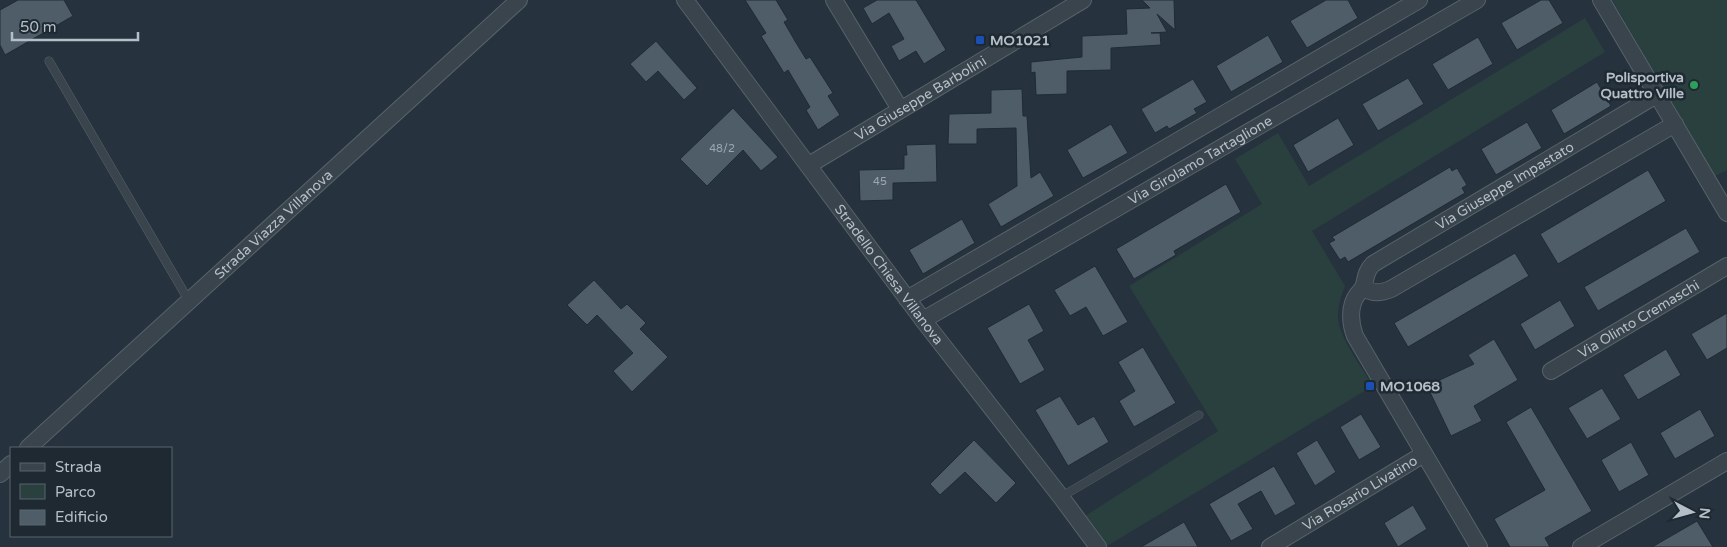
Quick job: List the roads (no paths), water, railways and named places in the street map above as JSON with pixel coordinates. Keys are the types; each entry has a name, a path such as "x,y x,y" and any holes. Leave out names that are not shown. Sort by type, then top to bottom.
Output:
{"street":[{"name":"Strada Viazza Villanova","path":"29,447 519,0"},
{"name":"Stradello Chiesa Villanova","path":"685,0 907,299 1098,547"},
{"path":"834,0 900,109"},
{"name":"Via Giuseppe Barbolini","path":"809,165 1083,0"},
{"name":"Via Girolamo Tartaglione","path":"907,299 1419,0"},
{"name":"Via Girolamo Tartaglione","path":"923,320 1477,0"},
{"path":"1601,0 1727,213"},
{"name":"Via Giuseppe Impastato","path":"1479,547 1354,336 1351,321 1353,302 1364,288 1366,274 1373,264 1658,94"},
{"path":"1364,288 1374,292 1391,289 1675,124"},
{"name":"Via Olinto Cremaschi","path":"1551,371 1727,266"},
{"name":"Via Rosario Livatino","path":"1270,547 1424,454"},
{"path":"1581,547 1727,461"},
{"path":"0,474 10,465"}],"lane":[{"path":"49,61 189,301"},
{"path":"1061,497 1199,415"}],"place":[{"name":"MO1021","path":"980,40"},
{"name":"Polisportiva Quattro Ville","path":"1694,85"},
{"name":"MO1068","path":"1370,386"}]}
